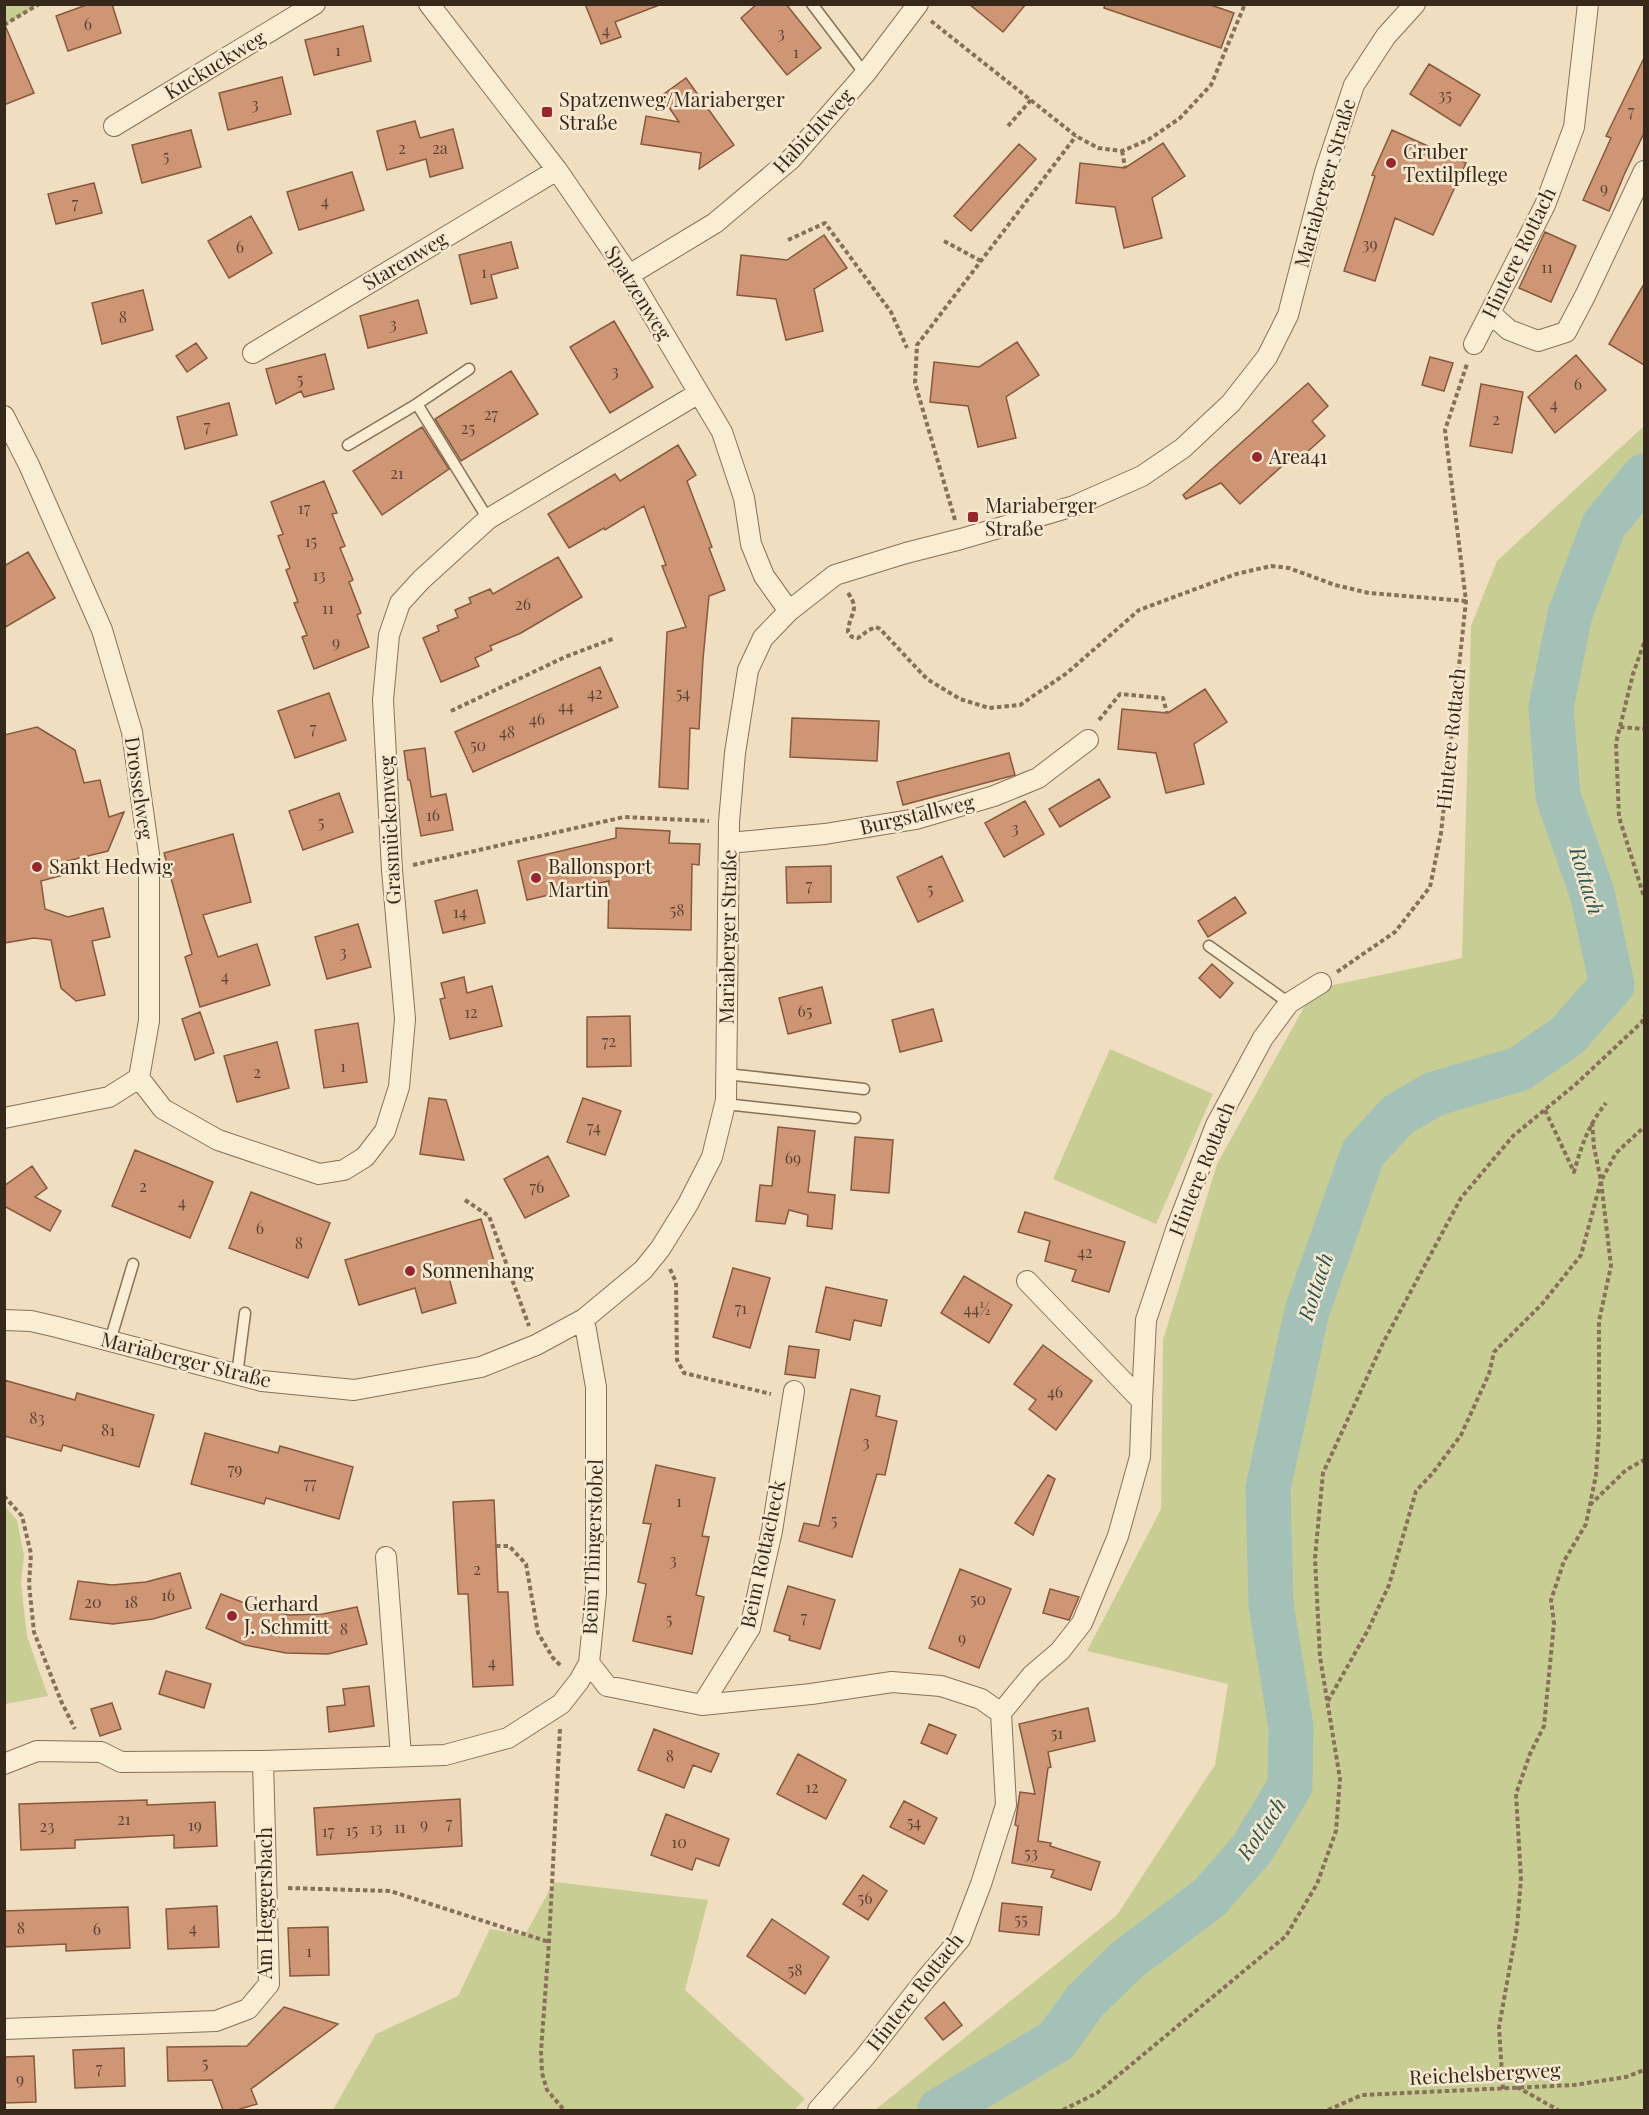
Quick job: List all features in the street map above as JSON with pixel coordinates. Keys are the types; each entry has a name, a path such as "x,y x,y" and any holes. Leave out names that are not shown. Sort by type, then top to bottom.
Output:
{"street":[{"name":"Kuckuckweg","path":"114,126 315,4"},
{"name":"Spatzenweg","path":"429,4 557,170 629,275 699,393 722,432 744,498 751,544 764,576 789,611"},
{"name":"Mariaberger Straße","path":"4,1320 31,1321 262,1381 354,1390 481,1367 536,1345 584,1319 643,1270 660,1249 688,1204 712,1156 725,1104 729,822 735,753 748,670 764,638 789,611 835,575 1074,506 1142,476 1183,448 1231,403 1267,357 1288,315 1325,172 1354,85 1386,36 1415,4"},
{"name":"Hintere Rottach","path":"1474,344 1545,205 1574,127 1588,4"},
{"name":"Habichtweg","path":"629,275 715,223 791,159 865,74 917,6"},
{"name":"Starenweg","path":"253,353 557,170"},
{"path":"1490,313 1509,330 1538,341 1566,332 1644,171"},
{"name":"Grasmückenweg","path":"139,1078 163,1109 218,1140 319,1174 344,1170 365,1156 385,1131 399,1087 405,1019 392,870 383,700 389,635 400,603 421,580 488,519 699,393"},
{"name":"Drosselweg","path":"4,416 29,465 102,630 132,732 149,854 149,1021 139,1078"},
{"name":"Burgstallweg","path":"729,843 825,834 916,819 994,796 1038,778 1088,740"},
{"name":"Hintere Rottach","path":"818,2110 864,2058 960,1939 981,1884 1006,1804 1001,1713 1032,1676 1060,1651 1082,1623 1118,1536 1140,1457 1146,1320 1177,1227 1216,1125 1263,1038 1289,1003 1321,983"},
{"path":"4,1118 110,1097 139,1078"},
{"path":"1027,1281 1142,1401"},
{"name":"Beim Thingerstobel","path":"4,1764 37,1751 101,1752 121,1762 263,1761 445,1755 508,1738 561,1704 579,1681 589,1663 596,1593 596,1387 584,1319"},
{"name":"Beim Rottacheck","path":"702,1705 750,1628 771,1531 793,1396"},
{"path":"386,1557 401,1756"},
{"path":"589,1663 607,1686 702,1705 811,1694 892,1682 941,1686 981,1699 1001,1713"},
{"name":"Am Heggersbach","path":"4,2029 216,2021 248,2009 269,1984 263,1761"}],"lane":[{"path":"812,4 865,74"},
{"path":"348,446 469,369"},
{"path":"417,404 488,519"},
{"path":"1209,946 1289,1003"},
{"path":"726,1074 864,1089"},
{"path":"725,1104 855,1118"},
{"path":"110,1341 132,1264"},
{"path":"237,1375 245,1313"}],"path":[{"path":"4,25 39,4"},
{"path":"917,6 1076,136 1098,148 1122,151 1148,140 1180,118 1211,84 1245,4"},
{"path":"1008,126 1032,100"},
{"path":"961,539 915,383 917,345 1076,136"},
{"path":"1122,151 1125,167"},
{"path":"788,240 825,223 891,312 907,348"},
{"path":"944,241 981,261"},
{"name":"Hintere Rottach","path":"1321,983 1395,932 1430,887 1441,833 1466,601 1445,430 1474,344"},
{"path":"835,575 854,602 855,607 848,632 852,637 858,638 876,627 880,629 927,679 960,699 989,708 1020,705 1067,673 1139,610 1236,574 1271,566 1289,567 1335,585 1369,593 1466,601"},
{"path":"451,711 565,657 615,638"},
{"path":"1644,643 1633,674 1616,744 1619,817 1644,897"},
{"path":"1099,720 1120,693 1163,698 1167,713"},
{"path":"1620,727 1644,729"},
{"path":"392,870 624,817 729,822"},
{"path":"1063,2110 1097,2093 1286,1936 1317,1884 1336,1831 1340,1779 1320,1657 1315,1558 1323,1473 1382,1345 1461,1198 1514,1136 1576,1084 1642,1023 1644,1016"},
{"path":"1545,1110 1574,1172 1582,1142 1592,1121 1606,1103"},
{"path":"1503,2089 1499,2027 1517,1927 1521,1879 1516,1794 1530,1755 1544,1726 1554,1623 1551,1600 1564,1561 1586,1524 1596,1475 1599,1432 1599,1321 1611,1266 1592,1121"},
{"path":"1328,1702 1368,1630 1389,1585 1416,1491 1432,1474 1461,1435 1489,1374 1494,1352 1542,1304 1581,1255 1601,1181 1616,1153 1644,1127"},
{"path":"465,1200 489,1216 536,1345"},
{"path":"660,1249 676,1282 677,1360 684,1373 793,1396"},
{"path":"1590,1505 1626,1470 1644,1460"},
{"path":"4,1496 22,1515 31,1554 29,1584 34,1632 61,1701 86,1752"},
{"path":"496,1546 508,1546 526,1564 538,1633 553,1658 579,1681"},
{"path":"561,1704 541,2051 542,2073 547,2091 564,2110"},
{"path":"266,1887 390,1891 549,1942"},
{"name":"Reichelsbergweg","path":"1328,2110 1362,2095 1574,2085 1626,2077 1644,2070"},
{"path":"1517,2087 1558,2110"}],"green space":[{"path":"5,5 38,5 5,25"},
{"path":"1644,426 1644,2110 875,2110 1117,1915 1215,1765 1228,1684 1087,1651 1161,1509 1163,1340 1217,1164 1314,989 1462,958 1471,626 1497,561"},
{"path":"1110,1049 1213,1094 1156,1224 1053,1179"},
{"path":"4,1505 17,1520 24,1556 21,1583 27,1636 48,1696 5,1704"},
{"path":"554,1882 708,1900 685,1990 805,2099 794,2110 333,2110 376,2034 458,1996 490,1929 525,1935"}],"building":[{"path":"89,4 112,4 121,33 68,51 56,16"},
{"path":"585,4 657,4 657,6 615,22 621,37 601,44"},
{"path":"757,4 786,4 821,48 787,75 741,18"},
{"path":"969,4 1026,4 1003,32"},
{"path":"1105,4 1208,4 1234,13 1221,48 1104,8"},
{"path":"4,23 34,93 4,105"},
{"path":"363,26 371,61 314,75 305,40"},
{"path":"1644,58 1644,133 1609,211 1583,200 1611,138 1606,136"},
{"path":"1429,64 1480,95 1460,126 1410,94"},
{"path":"282,77 291,114 228,130 219,93"},
{"path":"686,78 734,145 699,169 701,153 641,144 646,116 679,122 661,96"},
{"path":"415,121 420,138 453,129 463,168 430,177 426,159 387,170 377,131"},
{"path":"191,130 201,167 142,183 132,145"},
{"path":"1392,130 1466,163 1433,235 1395,218 1375,281 1344,271 1375,176 1372,175"},
{"path":"1163,143 1185,176 1152,198 1162,238 1124,248 1115,207 1076,203 1080,163 1125,168"},
{"path":"1019,144 1036,159 971,231 954,216"},
{"path":"352,172 364,210 299,230 287,192"},
{"path":"94,183 102,213 56,224 48,194"},
{"path":"251,216 272,253 229,278 208,241"},
{"path":"1545,232 1576,246 1551,302 1519,288"},
{"path":"824,235 847,268 814,289 823,331 786,340 776,299 737,295 741,255 787,260"},
{"path":"511,242 518,268 491,275 497,298 471,304 459,255"},
{"path":"1644,284 1644,365 1609,344"},
{"path":"143,290 153,330 102,344 92,303"},
{"path":"418,300 427,333 368,348 360,316"},
{"path":"614,321 653,387 610,413 570,347"},
{"path":"1017,342 1039,375 1006,397 1016,438 978,447 968,406 930,402 934,362 979,367"},
{"path":"196,343 207,358 187,372 176,356"},
{"path":"325,354 334,389 304,397 301,391 276,404 266,369"},
{"path":"1576,355 1606,390 1555,433 1528,397"},
{"path":"1430,357 1453,363 1444,391 1422,385"},
{"path":"511,371 538,414 461,461 435,419"},
{"path":"1308,383 1328,406 1312,421 1325,436 1296,462 1292,457 1240,504 1221,483 1186,499 1183,495"},
{"path":"1481,384 1523,392 1512,453 1470,446"},
{"path":"229,403 237,435 185,449 177,417"},
{"path":"422,427 449,469 382,515 353,471"},
{"path":"678,445 696,475 687,481 712,547 709,548 725,590 709,596 699,729 690,728 688,789 659,787 667,632 686,627 662,566 666,565 644,506 605,530 604,528 569,548 548,514 615,474 620,481"},
{"path":"324,481 337,513 332,514 345,546 340,548 353,580 349,582 361,613 357,615 369,647 314,669 302,637 307,635 294,603 298,602 286,570 290,568 278,536 283,534 271,502"},
{"path":"28,552 55,598 4,628 4,566"},
{"path":"558,557 582,597 521,633 490,646 492,650 475,658 479,666 441,682 423,638 439,631 437,626 458,617 455,610 471,603 469,598 490,589 493,594"},
{"path":"600,667 618,707 473,772 455,732"},
{"path":"1205,689 1227,722 1194,744 1204,784 1166,793 1156,753 1118,749 1122,709 1168,713"},
{"path":"329,693 346,740 295,758 278,711"},
{"path":"792,718 879,721 877,761 790,757"},
{"name":"Sankt Hedwig","path":"37,727 75,750 84,783 100,780 109,817 124,812 108,851 67,861 71,873 41,881 45,909 68,917 103,908 110,937 92,941 105,995 76,1001 61,988 51,940 34,938 4,943 4,735"},
{"path":"425,748 431,797 446,794 453,830 421,836 404,751"},
{"path":"1009,753 1015,775 903,805 897,782"},
{"path":"1099,779 1110,797 1060,827 1049,809"},
{"path":"339,793 353,832 303,850 289,811"},
{"path":"1025,801 1044,834 1004,857 985,823"},
{"path":"616,828 670,831 669,843 700,844 699,865 692,864 691,930 608,928 609,881 527,900 518,861 616,838"},
{"path":"233,834 251,902 203,915 218,957 257,944 270,985 200,1007 185,957 192,954 164,853"},
{"path":"942,856 963,901 918,922 897,877"},
{"path":"831,866 831,902 787,903 786,867"},
{"path":"477,890 485,923 443,933 435,901"},
{"path":"1235,897 1246,913 1208,937 1198,921"},
{"path":"358,924 371,967 327,979 315,937"},
{"path":"1212,964 1233,983 1220,998 1199,978"},
{"path":"464,977 467,993 492,986 502,1026 450,1039 440,999 445,998 441,983"},
{"path":"822,987 831,1023 788,1034 779,998"},
{"path":"933,1009 942,1041 900,1052 892,1020"},
{"path":"200,1012 214,1053 195,1060 182,1019"},
{"path":"630,1016 631,1066 587,1067 587,1017"},
{"path":"358,1023 367,1082 324,1088 315,1030"},
{"path":"277,1042 289,1088 237,1102 224,1056"},
{"path":"429,1098 446,1100 464,1160 420,1154"},
{"path":"583,1098 621,1111 605,1155 567,1142"},
{"path":"778,1127 815,1131 808,1192 835,1195 832,1229 807,1226 808,1215 789,1210 785,1224 756,1221 760,1185 772,1186"},
{"path":"855,1137 893,1140 889,1193 851,1190"},
{"path":"135,1150 213,1182 190,1238 112,1206"},
{"path":"548,1156 569,1196 525,1218 504,1179"},
{"path":"32,1166 47,1188 35,1197 61,1211 50,1231 4,1206 4,1186"},
{"path":"251,1192 330,1223 308,1278 229,1248"},
{"path":"1025,1212 1125,1242 1109,1292 1072,1281 1076,1270 1045,1261 1050,1241 1018,1232"},
{"name":"Sonnenhang","path":"481,1219 495,1264 449,1278 456,1303 422,1313 415,1288 359,1305 345,1260"},
{"path":"733,1268 770,1278 750,1348 713,1337"},
{"path":"964,1276 1012,1305 989,1343 941,1313"},
{"path":"826,1287 887,1300 881,1326 854,1320 850,1340 816,1332"},
{"path":"1043,1345 1092,1381 1056,1430 1029,1409 1036,1400 1014,1384"},
{"path":"789,1346 819,1350 815,1378 785,1374"},
{"path":"4,1380 75,1400 77,1393 154,1415 139,1467 63,1445 61,1451 4,1436"},
{"path":"851,1389 880,1396 876,1416 897,1421 885,1475 877,1474 852,1557 799,1541 804,1523 819,1526"},
{"path":"205,1433 278,1453 280,1446 353,1467 339,1519 266,1498 264,1504 191,1484"},
{"path":"656,1465 715,1478 702,1536 709,1537 696,1595 704,1597 692,1654 633,1641 646,1584 638,1582 651,1524 643,1523"},
{"path":"1048,1475 1055,1479 1033,1535 1015,1523"},
{"path":"494,1500 498,1592 508,1592 513,1685 473,1687 468,1594 458,1594 453,1502"},
{"path":"960,1569 1011,1589 979,1668 929,1648"},
{"path":"180,1573 191,1608 153,1619 113,1624 70,1619 78,1581 112,1585 146,1582"},
{"path":"788,1586 835,1600 820,1649 789,1640 790,1636 774,1631"},
{"path":"1050,1589 1079,1597 1069,1620 1043,1613"},
{"path":"221,1594 255,1607 289,1615 323,1614 357,1607 367,1644 328,1654 286,1653 245,1645 206,1628"},
{"path":"166,1671 211,1684 204,1708 159,1694"},
{"path":"369,1686 374,1726 329,1732 327,1707 345,1705 343,1689"},
{"path":"112,1703 121,1729 100,1736 91,1709"},
{"path":"1088,1708 1095,1741 1048,1752 1051,1767 1048,1768 1038,1841 1051,1843 1050,1846 1100,1862 1091,1890 1051,1877 1054,1870 1012,1863 1018,1826 1015,1825 1020,1792 1035,1794 1019,1724"},
{"path":"929,1724 956,1735 947,1754 921,1743"},
{"path":"654,1729 719,1754 711,1772 693,1765 684,1788 638,1770"},
{"path":"798,1754 846,1780 826,1819 777,1794"},
{"path":"460,1799 462,1846 317,1855 314,1808"},
{"path":"147,1800 147,1805 215,1802 217,1846 174,1848 174,1835 75,1840 75,1848 21,1850 19,1804"},
{"path":"904,1801 937,1818 924,1844 890,1827"},
{"path":"666,1814 729,1839 719,1866 696,1858 692,1870 651,1855"},
{"path":"863,1875 887,1891 868,1920 843,1904"},
{"path":"1002,1903 1042,1907 1039,1935 999,1931"},
{"path":"217,1906 219,1947 168,1949 166,1909"},
{"path":"128,1907 130,1948 66,1951 66,1944 4,1947 4,1911"},
{"path":"772,1919 829,1957 805,1994 747,1956"},
{"path":"328,1927 329,1975 290,1976 288,1928"},
{"path":"944,2002 962,2025 943,2040 925,2018"},
{"path":"284,2007 338,2024 251,2089 257,2104 237,2110 223,2110 212,2080 168,2081 167,2047 247,2046"},
{"path":"124,2048 125,2086 75,2088 73,2050"},
{"path":"34,2056 36,2102 4,2103 4,2057"}],"waterway":[{"name":"Rottach","path":"940,2110 1056,2041 1086,2000 1127,1960 1210,1897 1252,1849 1290,1786 1291,1727 1271,1605 1268,1488 1307,1311 1363,1153 1398,1115 1434,1094 1519,1069 1567,1036 1612,985 1592,893 1558,796 1551,707 1570,614 1604,525 1644,476"}],"place":[{"name":"Spatzenweg/Mariaberger Straße","path":"547,112"},
{"name":"Gruber Textilpflege","path":"1391,163"},
{"name":"Area41","path":"1257,457"},
{"name":"Mariaberger Straße","path":"973,517"},
{"name":"Sankt Hedwig","path":"37,867"},
{"name":"Ballonsport Martin","path":"536,878"},
{"name":"Sonnenhang","path":"410,1271"},
{"name":"Gerhard J. Schmitt","path":"232,1616"}]}
